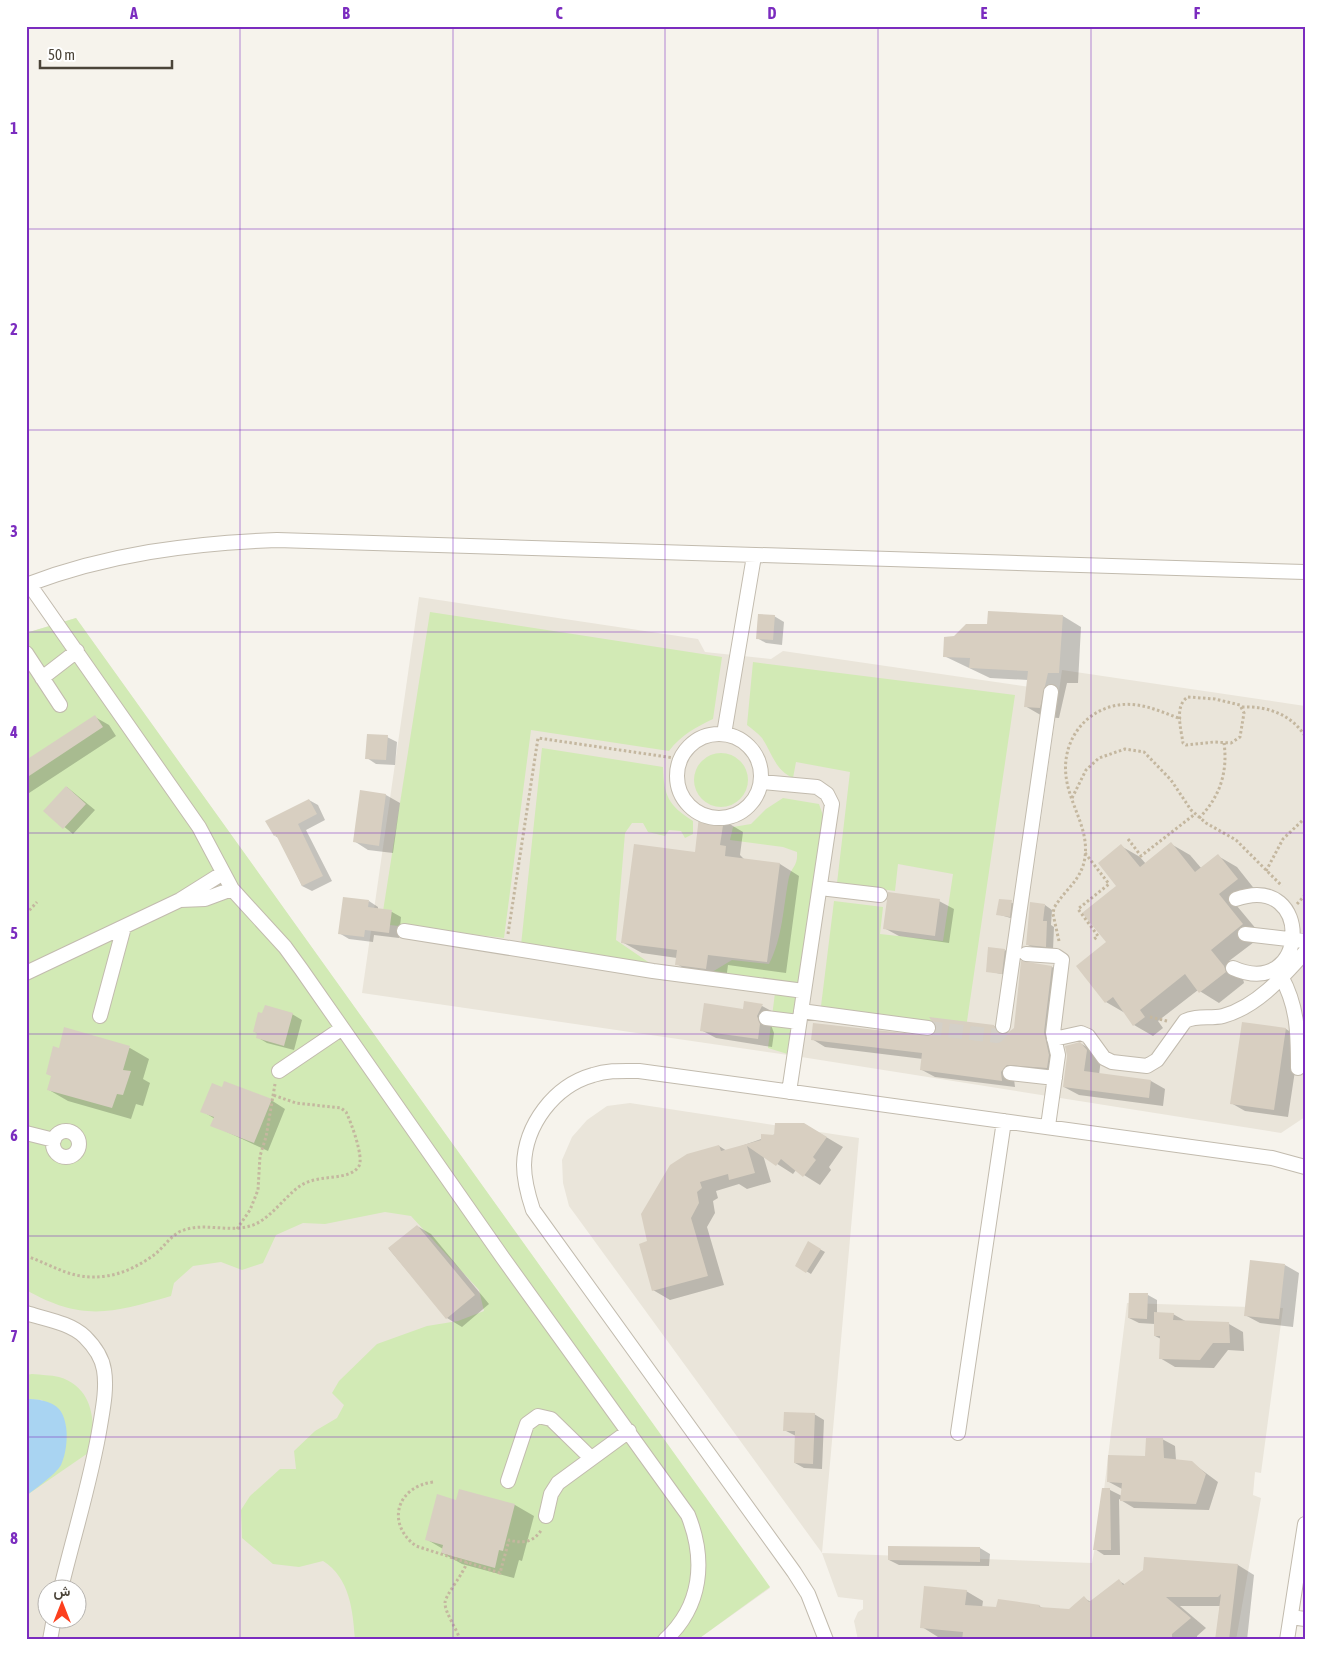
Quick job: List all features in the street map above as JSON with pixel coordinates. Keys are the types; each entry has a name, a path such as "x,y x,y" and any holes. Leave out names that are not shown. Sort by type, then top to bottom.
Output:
{"street":[{"path":"664,1640 686,1615 695,1596 700,1576 699,1548 688,1515 341,1029 285,947 232,888 223,873 215,853 199,827 77,651 28,584 127,555 227,541 328,540 754,556 1305,572"},
{"path":"724,734 754,556"},
{"path":"42,678 77,651"},
{"path":"26,653 60,705"},
{"path":"1003,1026 1050,692"},
{"path":"714,734 724,734 745,743 753,751 760,766 761,782 751,804 742,811 731,816 708,816 697,811 682,794 678,782 681,759 694,742 714,734"},
{"path":"761,782 817,786 827,794 832,804 789,1092"},
{"path":"26,973 180,900 223,873"},
{"path":"180,900 206,899 232,888"},
{"path":"820,888 880,895"},
{"path":"1236,899 1255,894 1273,899 1288,913 1299,940"},
{"path":"100,1016 124,927"},
{"path":"404,931 653,971 804,992"},
{"path":"1245,934 1299,940"},
{"path":"1233,968 1252,974 1272,970 1287,958 1299,940"},
{"path":"1054,1039 1073,1033 1081,1033 1088,1036 1098,1052 1112,1062 1147,1066 1156,1060 1185,1021 1223,1016 1236,1011 1261,996 1305,952"},
{"path":"1026,954 1060,957 1062,960 1054,1039 1058,1055 1048,1126"},
{"path":"1281,976 1291,998 1298,1026 1298,1068"},
{"path":"766,1018 800,1017 928,1028"},
{"path":"279,1071 341,1029"},
{"path":"826,1640 808,1594 794,1572 533,1210 526,1188 524,1164 528,1140 538,1119 552,1100 570,1085 592,1075 615,1071 639,1072 1048,1126 1272,1158 1305,1167"},
{"path":"1010,1073 1055,1078"},
{"path":"958,1433 1004,1120"},
{"path":"26,1133 54,1140"},
{"path":"1272,1158 1305,1156"},
{"path":"26,1312 72,1328 84,1335 100,1356 104,1369 105,1396 97,1441 87,1491 64,1578"},
{"path":"508,1481 527,1424 538,1416 552,1419 590,1458"},
{"path":"546,1516 554,1488 590,1458 628,1431"},
{"path":"1288,1640 1298,1618 1305,1524"}],"path":[{"path":"1242,707 1244,723 1240,737 1234,742 1186,745 1183,743 1181,704 1188,697 1226,701 1242,707 1261,707 1279,713 1295,723 1305,736"},
{"path":"1062,960 1053,914 1054,908 1078,878 1085,852 1083,830 1066,776 1066,762 1073,736 1086,719 1105,708 1126,704 1147,707 1181,719"},
{"path":"506,947 538,738 681,759"},
{"path":"1199,818 1214,800 1223,778 1226,755 1224,743"},
{"path":"1072,799 1086,770 1099,758 1116,751 1135,750 1144,752 1160,766 1195,814 1236,840 1266,871 1274,876 1286,894"},
{"path":"1128,840 1141,856 1195,814"},
{"path":"1266,871 1283,839 1305,818"},
{"path":"1085,852 1109,884 1078,908 1098,936 1093,940"},
{"path":"26,914 37,902"},
{"path":"236,1229 250,1210 258,1190 260,1156 266,1137 279,1071"},
{"path":"26,1256 71,1275 106,1276 140,1264 178,1233 192,1228 236,1229 253,1226 300,1186 325,1176 347,1176 355,1172 360,1164 360,1156 346,1112 341,1108 296,1103 273,1095"},
{"path":"433,1482 414,1488 401,1503 399,1522 402,1532 416,1546 500,1573 509,1540 519,1543 534,1538 544,1526 546,1516"},
{"path":"460,1640 445,1603 447,1594 464,1572 467,1562"}],"shaded area":[{"path":"419,597 698,639 705,652 771,659 783,651 1058,691 1030,896 1062,670 1305,706 1305,1117 1281,1133 795,1056 362,993"},
{"path":"76,618 770,1588 697,1640 26,1640 26,633"},
{"path":"630,1103 859,1138 822,1553 569,1206 563,1183 562,1160 572,1137 587,1120 607,1106"},
{"path":"1127,1303 1283,1308 1261,1473 1255,1472 1253,1495 1261,1498 1236,1640 858,1640 854,1621 858,1612 863,1609 863,1600 838,1597 822,1553 1092,1563 1101,1514"}],"green space":[{"path":"430,612 722,657 713,719 689,732 669,751 531,730 504,938 381,924"},
{"path":"76,618 770,1587 697,1640 355,1640 348,1596 339,1576 332,1568 323,1561 299,1567 273,1564 242,1538 241,1510 250,1496 280,1469 296,1469 294,1451 315,1431 337,1418 344,1405 332,1393 339,1381 377,1344 427,1326 458,1321 484,1311 479,1290 411,1216 385,1212 325,1224 303,1223 276,1235 263,1263 242,1270 221,1262 193,1266 174,1283 171,1296 131,1307 98,1311 81,1310 64,1307 26,1290 26,633"},
{"path":"753,662 1015,695 966,1028 821,1006 834,901 883,907 880,934 943,941 953,874 898,864 895,891 837,883 850,772 796,762 793,778 778,766 762,738 747,725"},
{"path":"542,748 663,767 666,793 669,799 678,810 693,821 693,834 685,838 681,831 669,830 665,836 648,832 643,823 632,823 625,833 616,940 651,964 521,945"},
{"path":"721,753 731,755 740,761 746,770 748,780 746,790 740,799 731,805 721,807 711,805 702,799 696,790 694,780 696,770 702,761 711,755"},
{"path":"783,798 819,804 826,824 794,1056 768,1048 776,985 707,975 732,960 769,964 774,954 780,933 789,877 796,863 797,852 783,847 730,840 733,827 751,824 766,809"},
{"path":"26,1375 59,1377 79,1389 90,1406 93,1428 91,1451 27,1495 60,1466 66,1426 42,1400 26,1399"}],"water":[{"path":"26,1399 48,1402 56,1406 63,1415 67,1436 61,1465 50,1477 26,1496"}],"building":[{"path":"988,611 1063,615 1059,673 1048,673 1040,708 1024,707 1028,671 969,668 970,658 943,657 944,637 954,636 966,624 987,624"},
{"path":"758,614 775,615 773,640 756,639"},
{"path":"95,715 103,727 26,778 26,760"},
{"path":"367,734 388,735 386,760 365,759"},
{"path":"66,786 86,804 63,829 43,811"},
{"path":"360,790 386,794 379,846 353,842"},
{"path":"309,799 317,814 298,824 323,876 302,886 276,835 274,836 265,821"},
{"path":"699,816 724,819 720,845 726,846 725,856 780,863 767,962 708,955 706,969 675,965 677,950 621,943 634,844 695,852"},
{"path":"1171,842 1195,872 1218,854 1238,879 1219,894 1243,924 1211,950 1224,966 1226,972 1199,993 1185,974 1140,1010 1145,1017 1133,1026 1113,997 1105,1003 1076,966 1106,942 1082,913 1116,886 1098,863 1121,844 1140,867"},
{"path":"888,892 940,899 935,936 883,929"},
{"path":"343,897 369,900 368,907 392,910 389,933 365,930 364,937 338,934"},
{"path":"999,899 1012,900 1010,917 996,915"},
{"path":"1030,902 1045,904 1043,921 1047,921 1046,947 1026,945"},
{"path":"988,947 1005,949 1002,974 986,972"},
{"path":"1021,961 1052,966 1044,1032 1049,1055 1047,1068 1007,1065 1001,1072 1002,1081 920,1070 922,1053 811,1040 813,1023 931,1036 937,1029 929,1017 994,1025 997,1033 1006,1034 1014,1028"},
{"path":"744,1001 763,1004 757,1016 760,1024 758,1039 700,1031 704,1003 743,1009"},
{"path":"265,1005 293,1013 284,1046 256,1038 257,1033 253,1032 258,1012 262,1013"},
{"path":"1242,1022 1286,1028 1274,1110 1230,1104"},
{"path":"64,1027 130,1046 123,1070 131,1071 123,1095 117,1094 112,1108 47,1090 51,1076 46,1074 53,1046 59,1048"},
{"path":"1080,1042 1087,1050 1084,1071 1151,1080 1149,1098 1063,1087 1067,1056 1065,1046"},
{"path":"224,1081 272,1099 254,1143 210,1126 214,1117 200,1112 212,1083 222,1087"},
{"path":"775,1123 804,1123 827,1137 813,1157 816,1160 803,1177 781,1159 776,1166 747,1146 755,1173 729,1180 728,1174 700,1182 702,1188 697,1192 699,1203 691,1218 708,1276 652,1291 639,1244 647,1241 641,1214 670,1165 687,1154 719,1145 721,1151 761,1140 761,1134 774,1135"},
{"path":"417,1225 475,1295 446,1319 388,1248"},
{"path":"808,1241 821,1249 806,1273 795,1266"},
{"path":"1250,1260 1285,1264 1279,1319 1244,1316"},
{"path":"1129,1293 1148,1293 1147,1319 1128,1318"},
{"path":"1154,1312 1174,1313 1173,1320 1229,1322 1230,1343 1213,1343 1200,1360 1159,1359 1160,1336 1154,1336"},
{"path":"784,1412 815,1413 813,1464 794,1463 795,1431 783,1431"},
{"path":"1146,1438 1163,1438 1164,1458 1192,1461 1206,1474 1196,1504 1120,1501 1122,1483 1107,1482 1108,1455 1145,1456"},
{"path":"1102,1488 1110,1488 1111,1550 1093,1550"},
{"path":"459,1489 515,1504 503,1551 499,1550 495,1568 441,1553 443,1545 425,1540 437,1494 456,1500"},
{"path":"888,1546 980,1547 980,1562 888,1560"},
{"path":"1144,1557 1238,1564 1229,1640 1215,1640 1221,1594 1218,1597 1166,1597 1191,1618 1172,1634 1172,1640 962,1640 963,1632 920,1628 924,1586 967,1590 965,1605 996,1607 998,1599 1040,1605 1039,1607 1069,1609 1084,1596 1089,1602 1119,1579 1123,1585 1143,1570"}],"tunnel":[{"path":"928,1028 997,1036 1003,1026"}]}
